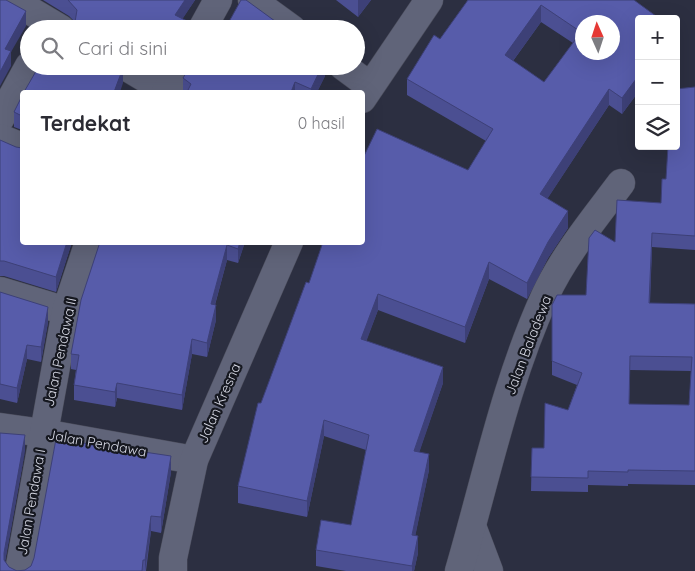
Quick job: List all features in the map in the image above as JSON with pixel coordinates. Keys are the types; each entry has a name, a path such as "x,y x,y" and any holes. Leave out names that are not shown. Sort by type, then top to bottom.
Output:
{"street":[{"path":"12,0 43,20"},
{"path":"207,20 218,0"},
{"path":"252,0 280,20"},
{"path":"366,92 429,0"},
{"path":"0,119 24,75"},
{"path":"140,75 164,90"},
{"path":"168,90 176,75"},
{"path":"351,75 364,90"},
{"path":"0,138 20,146"},
{"name":"Jalan Baladewa","path":"459,571 488,461 515,374 545,296 564,261 621,183"},
{"name":"Jalan Pendawa II","path":"43,433 66,310 88,245"},
{"name":"Jalan Kresna","path":"172,571 194,460 288,245"},
{"path":"0,291 66,310"},
{"name":"Jalan Pendawa","path":"0,427 194,460"},
{"name":"Jalan Pendawa I","path":"19,571 43,433"},
{"path":"472,526 489,571"}],"building":[{"path":"0,0 6,0 26,11 5,49 11,51 0,72"},
{"path":"68,0 185,0 175,15 185,20 75,20 77,10"},
{"path":"241,0 246,0 274,20 230,20"},
{"path":"468,0 634,0 655,15 635,15 635,80 622,98 609,89 540,194 568,211 548,242 527,283 489,262 465,327 378,294 361,339 443,367 414,451 429,454 412,535 418,536 412,566 316,550 321,520 351,525 369,435 324,420 307,501 238,486 258,403 261,403 306,282 309,283 322,245 365,245 365,154 377,129 468,170 493,129 407,79 434,35 440,39","holes":["541,5 575,28 575,15 620,15 620,60 575,60 575,40 544,82 505,55"]},
{"path":"34,75 120,75 115,90 25,90"},
{"path":"185,75 318,75 311,89 295,82 292,90 188,90 191,84 183,78"},
{"path":"695,87 695,236 652,233 649,303 695,304 695,471 588,471 588,478 531,477 532,448 544,448 545,403 568,410 582,373 552,361 552,305 557,295 586,295 589,238 595,230 615,242 617,200 661,203 662,179 666,179 668,150 680,150 680,89","holes":["630,356 692,357 689,405 629,404"]},
{"path":"20,100 20,115 14,112"},
{"path":"0,140 20,148 20,245 66,245 56,277 0,261"},
{"path":"99,245 227,245 211,304 216,305 207,343 192,339 182,395 117,383 115,392 74,385 79,355 71,354 81,300"},
{"path":"227,245 239,245 238,249"},
{"path":"0,292 48,307 41,347 27,345 17,388 0,384"},
{"path":"0,433 25,435 4,553 4,560 9,567 17,571 0,571"},
{"path":"56,439 171,456 161,517 151,516 142,571 17,571 25,570 31,566 34,558"}]}
